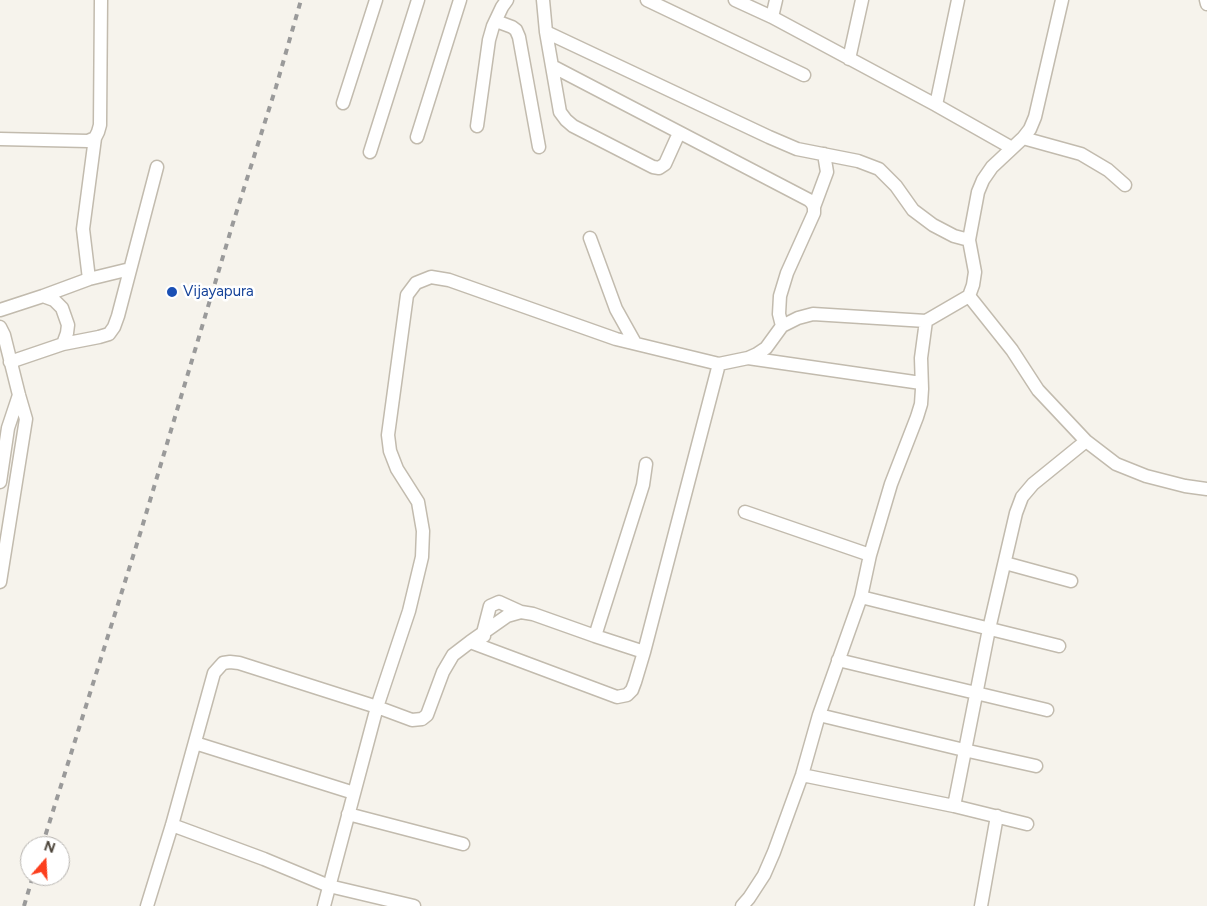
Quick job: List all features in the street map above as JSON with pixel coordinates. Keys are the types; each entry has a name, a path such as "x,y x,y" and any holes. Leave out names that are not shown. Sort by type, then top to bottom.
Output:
{"street":[{"path":"89,279 83,228 95,138 100,126 101,0"},
{"path":"343,103 376,0"},
{"path":"370,152 418,0"},
{"path":"417,137 460,0"},
{"path":"477,126 488,47 496,21 507,0"},
{"path":"543,0 546,32 560,112 566,120 573,126 653,167 660,168 665,164 679,133"},
{"path":"646,0 804,75"},
{"path":"734,0 772,17 1012,148"},
{"path":"772,17 776,0"},
{"path":"849,59 862,0"},
{"path":"936,105 958,0"},
{"path":"324,906 377,707 409,611 422,557 422,532 418,502 397,468 390,451 388,434 407,295 416,283 431,277 448,280 616,339 719,364 758,354 766,348 782,326 798,318 813,314 926,321 969,296 975,272 969,240 978,192 983,180 992,167 1030,129 1035,117 1062,0"},
{"path":"1206,0 1207,4"},
{"path":"496,21 512,27 516,30 519,37 539,147"},
{"path":"546,32 797,149 858,161 879,169 896,186 913,210 933,225 954,236 969,240"},
{"path":"552,66 809,200 814,207"},
{"path":"0,139 88,141 95,138"},
{"path":"1023,138 1081,154 1108,170 1125,185"},
{"path":"782,326 779,314 780,296 787,273 814,213 814,207 827,172 824,154"},
{"path":"10,362 63,344 109,334 118,316 156,167"},
{"path":"590,238 616,309 636,343"},
{"path":"0,310 89,279 130,269"},
{"path":"43,296 54,300 62,308 68,324 63,344"},
{"path":"969,296 1012,350 1038,390 1086,440 1116,464 1146,476 1185,486 1207,489"},
{"path":"742,906 750,898 768,867 774,852 802,775 819,716 861,597 870,555 891,484 917,417 920,404 921,358 926,321"},
{"path":"0,327 4,335 26,419 0,582"},
{"path":"748,358 921,383"},
{"path":"470,642 617,697 627,695 632,690 644,652 719,364"},
{"path":"0,482 8,428 19,395"},
{"path":"954,806 975,693 1016,513 1022,497 1033,484 1086,440"},
{"path":"595,636 643,485 646,464"},
{"path":"745,512 870,555"},
{"path":"1005,563 1071,581"},
{"path":"861,597 1059,646"},
{"path":"487,649 483,633 490,606 499,602 521,612 533,614 644,652"},
{"path":"147,906 172,825 214,673 223,663 239,663 412,720 422,719 427,714 443,672 452,655 507,616 521,612"},
{"path":"838,660 1046,710"},
{"path":"819,716 1036,766"},
{"path":"195,743 354,793"},
{"path":"802,775 954,806 1027,824"},
{"path":"348,814 462,844"},
{"path":"981,906 997,816"},
{"path":"172,825 264,859 329,886 414,906"}],"railway":[{"path":"45,836 140,534 301,0"},
{"path":"24,906 30,886"}],"place":[{"name":"Vijayapura","path":"172,292"}]}
